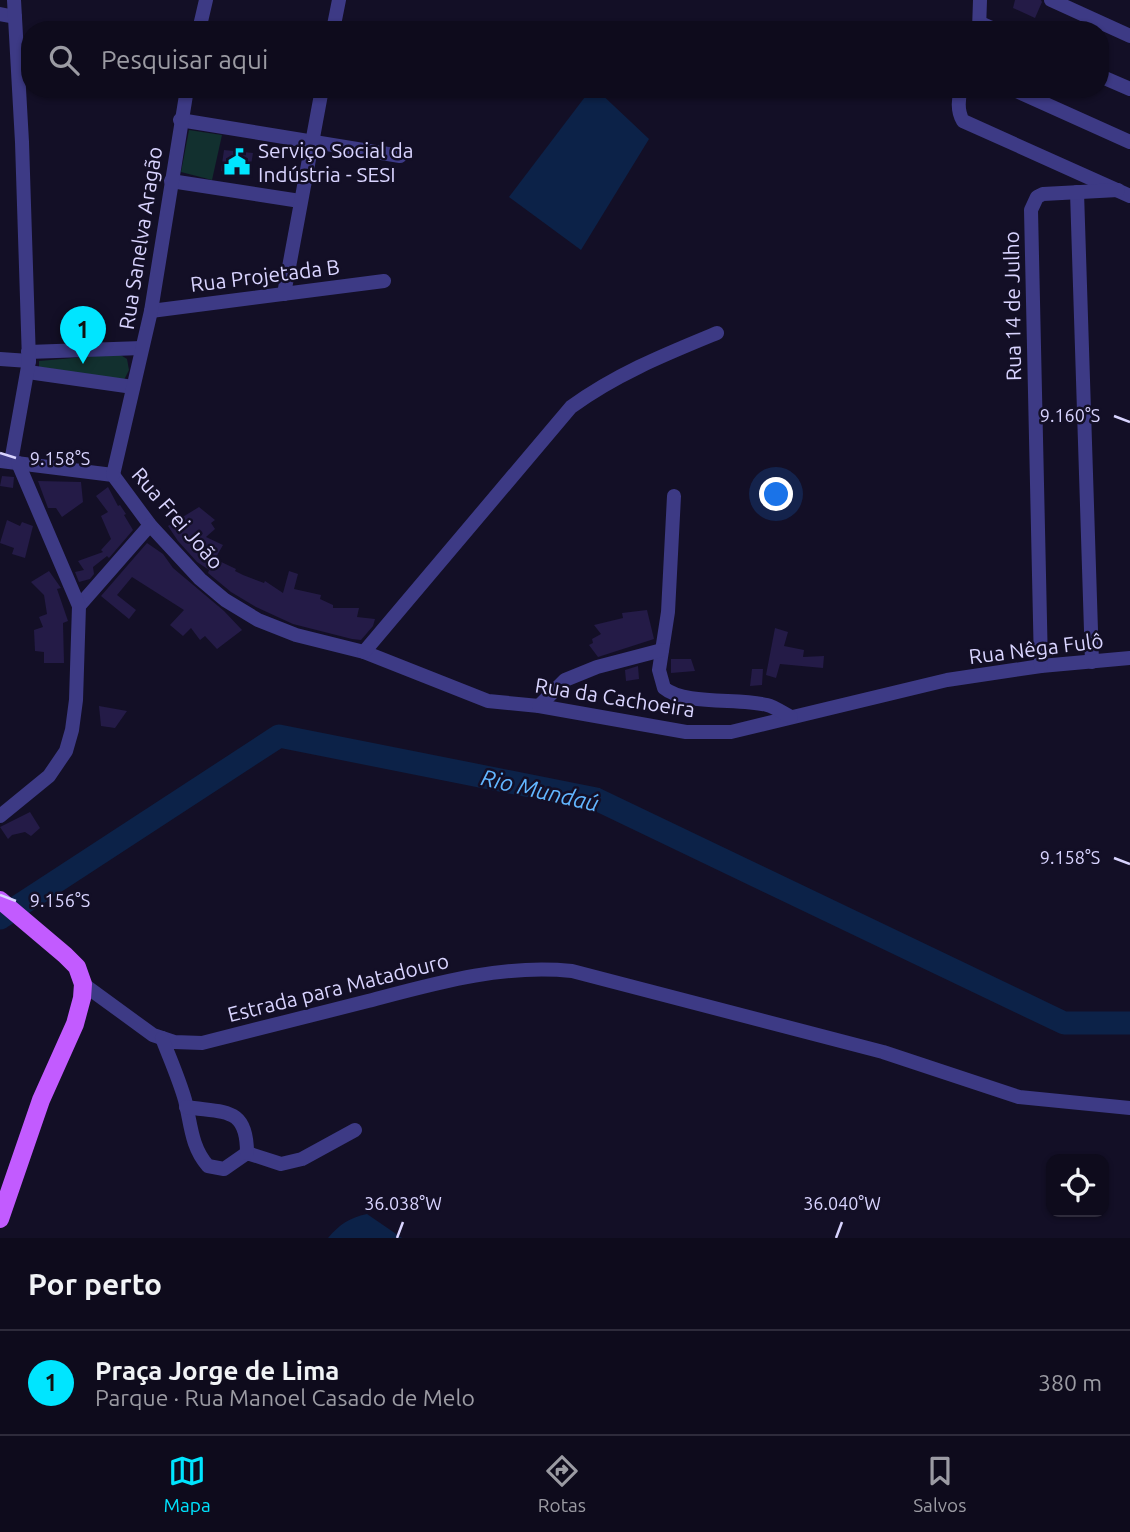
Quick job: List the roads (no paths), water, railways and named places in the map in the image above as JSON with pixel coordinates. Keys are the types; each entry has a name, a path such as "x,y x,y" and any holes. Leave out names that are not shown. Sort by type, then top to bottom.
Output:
{"main road":[{"path":"0,900 78,967 83,984 75,1024 41,1100 0,1219"}],"street":[{"path":"0,816 49,776 66,751 76,700 79,606 10,462 28,362 22,142 14,0"},
{"path":"201,21 206,0"},
{"path":"335,21 339,0"},
{"path":"979,21 980,0"},
{"path":"1051,0 1097,21"},
{"path":"0,14 15,17"},
{"path":"1109,26 1130,36"},
{"path":"1109,80 1130,89"},
{"name":"Rua Sanelva Aragão","path":"113,475 151,311 185,98"},
{"path":"284,294 320,98"},
{"path":"958,98 959,115 964,121 1124,193"},
{"path":"1032,98 1130,142"},
{"path":"180,120 400,156"},
{"path":"171,181 300,201"},
{"path":"1077,192 1092,662"},
{"name":"Rua 14 de Julho","path":"1041,666 1031,210 1037,197 1043,194 1124,193"},
{"name":"Rua Projetada B","path":"151,311 384,281"},
{"path":"364,652 571,407 597,388 646,363 717,333"},
{"path":"28,362 142,348"},
{"path":"0,359 28,362 133,387"},
{"path":"10,462 113,475"},
{"name":"Rua Frei João","path":"113,475 150,525 200,579 225,600 258,620 296,635 364,652"},
{"path":"674,496 668,612 659,670 664,688 680,697 742,700 770,705 791,718"},
{"path":"79,606 150,525"},
{"path":"539,706 565,680 597,667 662,650"},
{"name":"Rua da Cachoeira","path":"364,652 488,701 539,706 686,732 731,732 947,680"},
{"name":"Rua Nêga Fulô","path":"947,680 1041,666 1130,658"},
{"name":"Estrada para Matadouro","path":"83,984 153,1035 174,1042 202,1043 444,981 500,971 540,968 572,971 883,1052 1019,1097 1130,1108"},
{"path":"162,1038 186,1107 199,1156 208,1166 224,1169 247,1153"},
{"path":"186,1107 227,1113 238,1118 245,1131 247,1153"},
{"path":"247,1153 281,1164 302,1158 355,1130"}],"water":[{"path":"584,98 606,98 649,139 581,250 509,197"},
{"path":"367,1214 402,1238 328,1238 345,1222"}],"waterway":[{"name":"Rio Mundaú","path":"0,918 279,736 596,799 1064,1023 1130,1023"}],"place":[{"name":"Serviço Social da Indústria - SESI","path":"237,162"},
{"name":"Praça Jorge de Lima","path":"83,364"}]}
